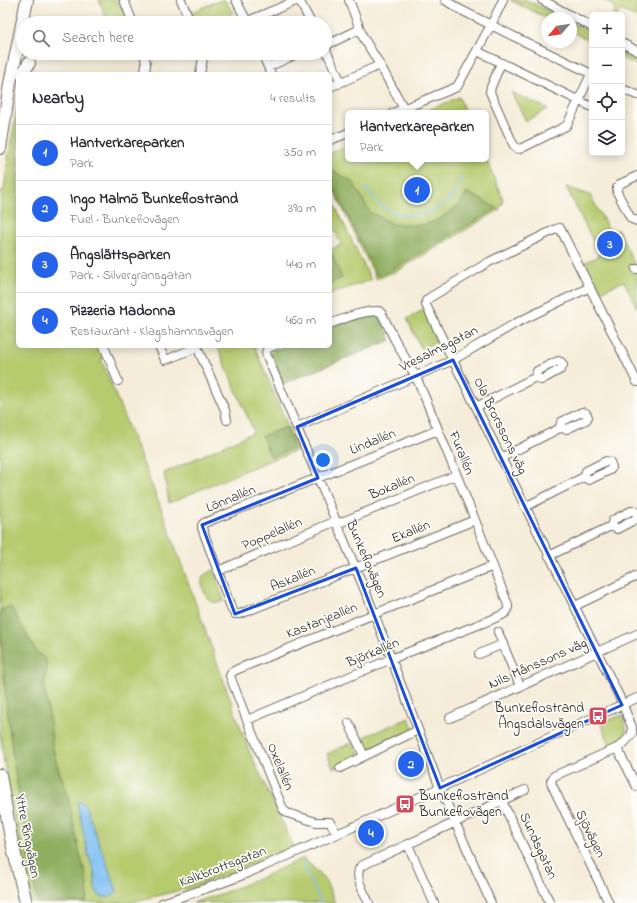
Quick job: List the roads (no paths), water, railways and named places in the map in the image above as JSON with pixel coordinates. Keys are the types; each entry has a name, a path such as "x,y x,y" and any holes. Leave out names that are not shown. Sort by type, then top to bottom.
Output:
{"highway":[{"path":"24,16 27,0"},
{"path":"0,148 16,54"},
{"path":"24,72 29,63"},
{"path":"2,135 16,93"},
{"name":"Yttre Ringvägen","path":"0,775 11,838 26,903"}],"street":[{"path":"124,0 130,16"},
{"path":"181,0 188,16"},
{"path":"236,0 243,16"},
{"path":"260,16 298,0 307,16"},
{"path":"349,0 363,37 404,109 457,88 491,25 502,0"},
{"path":"445,0 459,9 589,73"},
{"path":"542,0 589,25"},
{"path":"332,43 360,29"},
{"path":"625,44 637,50"},
{"path":"477,51 589,106"},
{"path":"145,60 145,72"},
{"path":"200,72 203,60"},
{"path":"265,60 270,71 288,60"},
{"path":"331,60 339,78 338,84"},
{"path":"501,63 490,92 513,144 516,148 520,149 566,126 589,78"},
{"path":"332,87 380,65"},
{"path":"625,90 637,95"},
{"path":"332,139 345,134"},
{"path":"637,176 620,184 617,188 617,192 630,216 632,219 637,221"},
{"name":"Ola Brorssons väg","path":"590,287 560,228 489,262 429,298 426,301 426,305 597,651 634,734"},
{"path":"590,287 637,382"},
{"name":"Vresalmsgatan","path":"297,427 453,360 516,323 590,287"},
{"name":"Furallén","path":"332,323 370,311 379,311 382,314 416,377 475,520 508,605 508,610"},
{"path":"105,348 118,381"},
{"path":"160,348 167,360 195,348"},
{"path":"197,348 226,410 227,420"},
{"name":"Bunkeflovägen","path":"268,348 266,352 267,356 356,568 440,788 492,903"},
{"path":"476,407 536,377"},
{"path":"501,458 560,428"},
{"name":"Lindallén","path":"318,478 438,430"},
{"name":"Bokallén","path":"337,522 456,475"},
{"name":"Lönnallén","path":"240,614 235,614 232,610 202,525 318,478"},
{"path":"525,507 584,478"},
{"path":"611,526 613,520 631,510 635,511 637,514"},
{"path":"549,556 611,526 617,528 637,518"},
{"name":"Ekallén","path":"356,568 475,520"},
{"name":"Poppelallén","path":"218,571 337,522"},
{"name":"Kastanjeallén","path":"230,676 232,672 238,669 493,566"},
{"name":"Askallén","path":"240,614 356,568"},
{"path":"575,606 637,576"},
{"name":"Björkallén","path":"247,720 392,659 493,619 507,612 508,610"},
{"path":"498,632 520,686"},
{"name":"Nils Månssons väg","path":"450,718 637,634"},
{"path":"479,654 503,644"},
{"name":"Oxelallén","path":"230,676 283,809 287,813 316,822 330,822 337,834"},
{"name":"Kalkbrottsgatan","path":"162,903 209,888 292,854 637,698"},
{"path":"349,723 364,756"},
{"path":"340,768 418,730"},
{"path":"634,734 617,748 637,787"},
{"name":"Sjövägen","path":"608,903 551,781 554,776 617,748"},
{"path":"369,903 358,877 358,870 361,866 525,790"},
{"name":"Sundsgatan","path":"502,801 550,903"},
{"path":"408,845 434,903"}],"water":[{"path":"79,801 83,803 86,808 116,888 117,892 109,897 100,896 95,889 94,873 83,831 78,805"}],"waterway":[{"path":"365,188 376,201 390,211 398,214 416,215 433,210 448,201 457,190 463,175"},
{"path":"302,861 321,903"}],"place":[{"name":"Hantverkareparken","path":"417,190"},
{"name":"Ängslättsparken","path":"610,244"},
{"name":"Bunkeflostrand Ängsdalsvägen","path":"598,716"},
{"name":"Ingo Malmö Bunkeflostrand","path":"411,764"},
{"name":"Bunkeflostrand Bunkeflovägen","path":"405,804"},
{"name":"Pizzeria Madonna","path":"371,833"}]}
